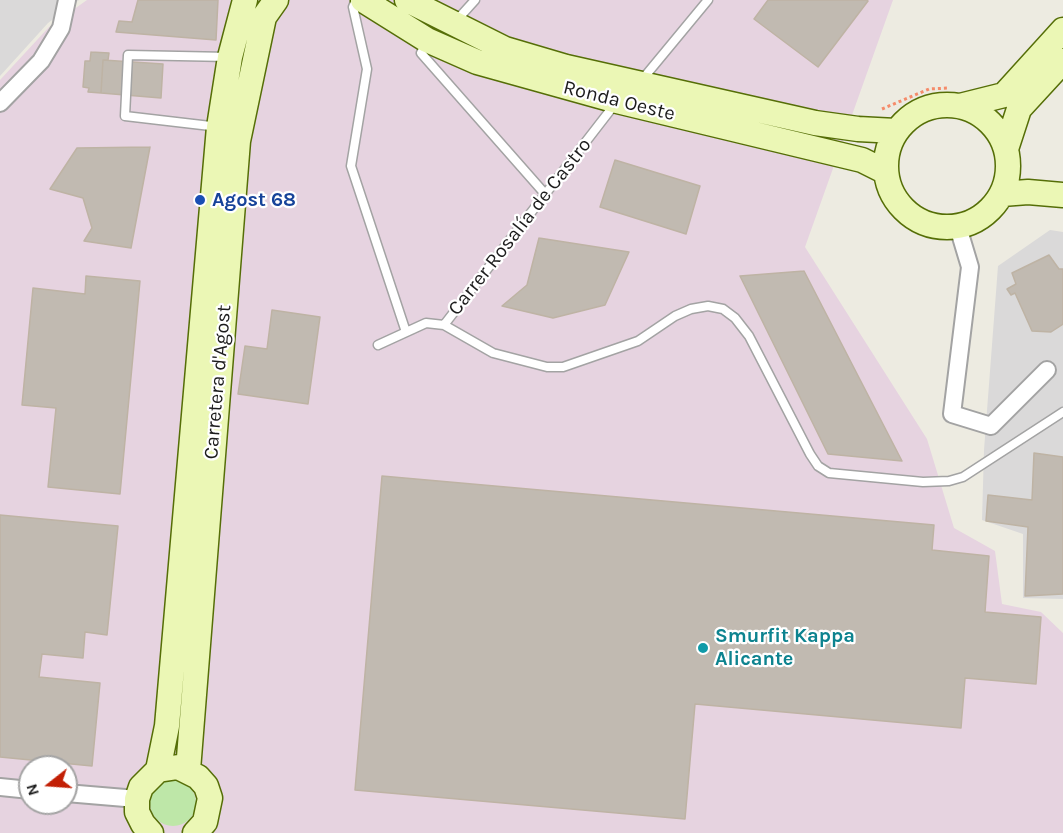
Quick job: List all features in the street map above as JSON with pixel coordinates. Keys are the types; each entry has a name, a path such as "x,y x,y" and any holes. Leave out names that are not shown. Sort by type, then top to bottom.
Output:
{"main road":[{"name":"Carretera d'Agost","path":"158,770 167,726 219,127 230,57 244,0"},
{"name":"Carretera d'Agost","path":"188,770 238,141 264,17 276,0"},
{"name":"Ronda Oeste","path":"363,0 427,40 477,62 617,101 862,160 886,172"},
{"name":"Ronda Oeste","path":"407,0 505,49 639,84 815,123 897,131"},
{"path":"1063,30 1004,95 958,97 911,116 897,131 886,159 886,172 891,190 908,213 927,224 958,227 985,215 1002,194 1019,109 1063,61"},
{"path":"958,97 992,123 1008,157 1062,195"},
{"path":"1002,194 1028,192 1062,195"},
{"path":"151,833 137,812 137,799 141,787 158,770 178,767 188,770 206,786 210,798 205,822 195,833"}],"street":[{"path":"0,103 41,61 61,28 67,0"},
{"path":"958,227 970,267 952,414 991,426 1047,370"},
{"path":"0,787 18,789"},
{"path":"78,794 137,799"}],"lane":[{"path":"356,0 353,7 367,69 351,166 406,332"},
{"path":"454,24 475,0"},
{"path":"639,84 708,0"},
{"path":"427,40 421,53 546,195"},
{"path":"219,127 125,116 128,55 230,57"},
{"name":"Carrer Rosalía de Castro","path":"378,345 426,323 444,325 617,101"},
{"path":"444,325 493,353 547,367 563,367 638,341 675,316 691,309 708,306 723,309 735,318 749,336 810,454 818,466 829,473 923,482 950,481 963,477 1063,412"}],"path":[{"path":"878,110 929,89 958,97"}],"shaded area":[{"path":"0,0 79,0 48,23 0,76"},
{"path":"87,0 893,0 805,247 927,439 954,528 995,551 1002,604 1041,612 1063,633 1063,833 0,833 0,80 49,27"},
{"path":"1050,230 1063,232 1063,599 1023,598 1023,534 982,520 984,450 998,266"}],"green space":[{"path":"173,780 182,781 190,786 195,794 195,812 190,820 182,825 173,826 164,825 156,820 151,812 150,803 151,794 156,786 164,781"}],"building":[{"path":"138,0 218,0 216,40 116,32 119,21 132,22"},
{"path":"768,0 868,1 818,67 754,19"},
{"path":"91,52 109,53 108,60 103,60 101,93 88,92 89,88 83,87 85,61 90,61"},
{"path":"103,60 163,64 161,98 101,93"},
{"path":"150,147 131,248 84,241 92,228 83,198 50,189 77,148"},
{"path":"615,160 700,186 686,234 600,207"},
{"path":"539,238 629,252 605,305 553,318 502,306 527,285"},
{"path":"1049,255 1059,269 1063,269 1063,324 1051,332 1032,331 1015,293 1011,295 1007,289 1016,284 1012,273"},
{"path":"804,271 902,461 828,454 740,276"},
{"path":"86,276 140,281 120,494 48,487 56,408 22,405 33,288 85,294"},
{"path":"272,310 320,317 308,404 238,394 245,346 267,349"},
{"path":"1034,453 1063,457 1063,594 1025,596 1028,527 986,521 988,495 1032,500"},
{"name":"Smurfit Kappa Alicante","path":"382,476 934,525 932,550 989,556 985,612 1041,617 1036,684 965,678 961,728 695,704 685,819 355,790"},
{"path":"0,515 118,526 107,635 85,632 83,658 42,654 39,677 100,683 92,766 78,765 78,755 18,755 18,759 0,757"}],"place":[{"name":"Agost 68","path":"200,200"},
{"name":"Smurfit Kappa Alicante","path":"703,648"}]}
